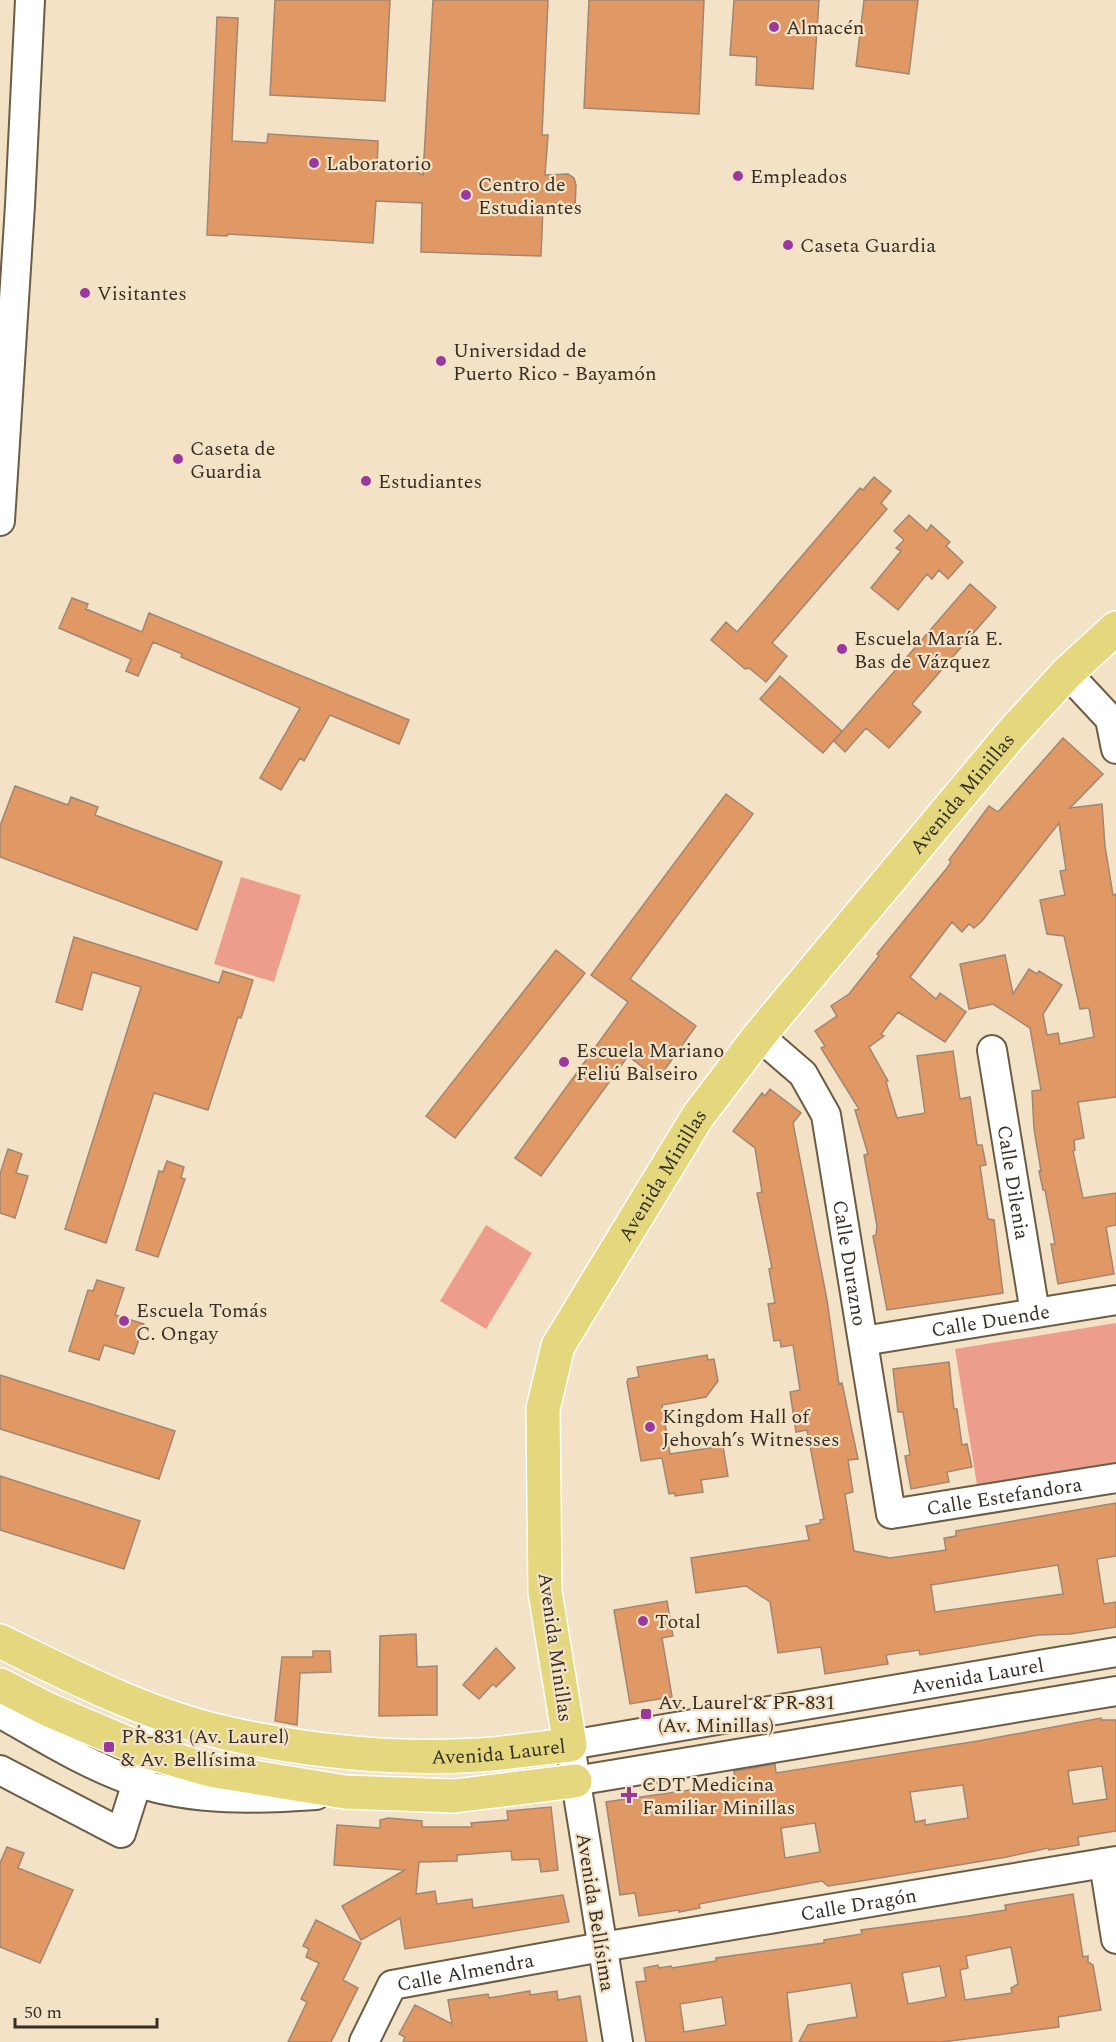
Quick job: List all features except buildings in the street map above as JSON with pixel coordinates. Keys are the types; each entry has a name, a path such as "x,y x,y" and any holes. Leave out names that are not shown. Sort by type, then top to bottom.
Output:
{"main road":[{"name":"Avenida Minillas","path":"570,1745 545,1592 543,1409 558,1346 698,1116 759,1036 1012,733 1067,673 1116,628"},
{"name":"Avenida Laurel","path":"0,1641 78,1679 159,1713 234,1735 350,1753 478,1755 570,1745"},
{"name":"Avenida Laurel","path":"0,1685 49,1710 143,1767 210,1770 345,1792 454,1796 575,1781"}],"street":[{"path":"0,521 20,205 30,0"},
{"path":"1067,673 1110,719 1116,749"},
{"name":"Calle Durazno","path":"759,1036 803,1074 826,1115 891,1515"},
{"name":"Calle Dilenia","path":"992,1050 1035,1313"},
{"name":"Calle Duende","path":"863,1341 1116,1299"},
{"name":"Calle Estefandora","path":"891,1515 1116,1478"},
{"name":"Avenida Laurel","path":"570,1745 1116,1652"},
{"name":"Avenida Laurel","path":"575,1781 1116,1691"},
{"path":"0,1713 67,1751 143,1767"},
{"path":"0,1770 121,1833 159,1713"},
{"name":"Avenida Bellísima","path":"570,1745 618,2042"},
{"path":"1110,1862 1116,1939"},
{"name":"Calle Dragón","path":"602,1947 1110,1862"},
{"name":"Calle Almendra","path":"364,2042 392,1985 602,1947"}],"shaded area":[{"path":"241,877 301,895 274,982 214,964"},
{"path":"486,1225 532,1253 486,1329 440,1301"},
{"path":"1116,1323 1116,1462 977,1485 955,1349"}],"place":[{"name":"Almacén","path":"774,27"},
{"name":"Laboratorio","path":"314,163"},
{"name":"Empleados","path":"738,176"},
{"name":"Centro de Estudiantes","path":"466,195"},
{"name":"Caseta Guardia","path":"788,245"},
{"name":"Visitantes","path":"85,293"},
{"name":"Universidad de Puerto Rico - Bayamón","path":"441,361"},
{"name":"Caseta de Guardia","path":"178,459"},
{"name":"Estudiantes","path":"366,481"},
{"name":"Escuela María E. Bas de Vázquez","path":"842,649"},
{"name":"Escuela Mariano Feliú Balseiro","path":"564,1062"},
{"name":"Escuela Tomás C. Ongay","path":"124,1321"},
{"name":"Kingdom Hall of Jehovah’s Witnesses","path":"650,1427"},
{"name":"Total","path":"643,1621"},
{"name":"Av. Laurel & PR-831 (Av. Minillas)","path":"646,1714"},
{"name":"PR-831 (Av. Laurel) & Av. Bellísima","path":"109,1747"},
{"name":"CDT Medicina Familiar Minillas","path":"629,1795"}]}
